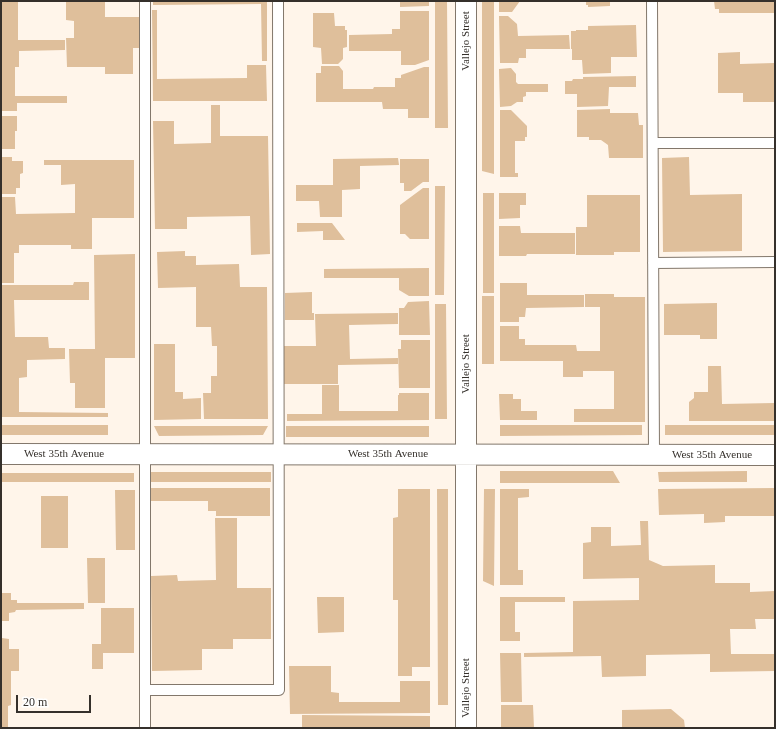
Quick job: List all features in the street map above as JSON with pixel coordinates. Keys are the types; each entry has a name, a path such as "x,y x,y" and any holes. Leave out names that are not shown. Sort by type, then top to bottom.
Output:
{"street":[{"name":"Vallejo Street","path":"466,1 466,728"},
{"name":"West 35th Avenue","path":"1,454 775,455"}],"lane":[{"path":"145,1 145,728"},
{"path":"145,690 279,690 278,1"},
{"path":"652,1 654,455"},
{"path":"653,143 775,143"},
{"path":"653,263 775,262"}],"shaded area":[{"path":"1,1 18,1 18,40 65,40 65,50 19,51 19,67 15,67 15,96 67,96 67,103 17,103 17,111 1,111"},
{"path":"66,1 105,1 105,17 140,17 140,48 133,48 133,74 105,74 105,67 67,67 66,38 74,38 74,21 66,20"},
{"path":"153,1 267,1 267,61 262,61 261,4 153,5"},
{"path":"400,1 429,1 429,6 400,7"},
{"path":"435,1 447,1 448,128 435,128"},
{"path":"482,1 494,1 494,174 482,171"},
{"path":"499,1 520,1 512,12 499,12"},
{"path":"586,1 610,1 610,6 588,7 588,5 586,5"},
{"path":"714,1 775,1 775,13 719,13 719,9 715,9"},
{"path":"152,10 157,10 157,79 247,78 247,65 266,65 267,101 153,101"},
{"path":"400,11 429,11 429,60 415,65 401,65 401,51 349,51 349,35 392,34 392,29 400,29"},
{"path":"313,13 334,13 335,26 345,26 345,30 347,30 347,47 343,48 343,59 338,64 322,64 321,48 313,47"},
{"path":"499,16 508,16 517,24 518,36 569,35 570,49 526,49 526,58 519,58 518,63 500,63"},
{"path":"636,25 637,57 611,57 611,73 583,74 582,60 572,60 571,31 588,30 588,26"},
{"path":"740,52 740,64 774,63 774,102 743,102 743,93 718,93 718,53"},
{"path":"321,66 339,66 343,71 343,89 395,87 395,78 401,78 401,75 424,67 429,67 429,118 408,118 408,109 383,109 382,102 316,102 316,73 321,73"},
{"path":"511,68 516,74 516,82 518,84 548,84 548,92 526,92 526,96 523,97 523,102 517,102 511,106 500,107 499,69"},
{"path":"636,76 636,87 609,87 608,106 577,107 577,94 565,94 565,81 583,79 583,77"},
{"path":"211,105 220,105 220,136 268,136 270,254 251,255 250,216 187,217 187,229 155,229 153,121 174,121 174,144 211,143"},
{"path":"610,109 610,113 638,113 639,125 643,125 643,158 609,158 608,145 601,140 589,140 589,137 577,137 577,110"},
{"path":"500,110 511,110 527,126 527,137 525,137 525,141 515,141 515,173 518,173 518,177 500,177"},
{"path":"1,116 17,116 15,149 1,149"},
{"path":"1,157 12,157 12,161 23,161 23,173 20,174 20,188 16,188 16,194 1,194"},
{"path":"689,157 690,195 742,194 742,251 663,252 662,158"},
{"path":"398,158 399,165 360,166 360,189 342,190 342,217 320,217 319,201 296,201 296,185 333,185 333,159"},
{"path":"400,159 429,159 429,182 423,182 411,191 404,191 404,183 400,183"},
{"path":"44,160 134,160 134,218 92,218 92,249 71,249 71,245 19,245 19,253 14,253 14,283 1,283 1,197 15,197 16,214 75,213 75,184 61,185 61,165 44,165"},
{"path":"435,186 445,186 444,295 435,295"},
{"path":"423,188 429,188 429,239 410,239 405,234 400,234 400,205"},
{"path":"483,193 494,193 494,293 483,293"},
{"path":"499,193 526,193 526,205 520,205 520,218 499,219"},
{"path":"587,195 640,195 640,252 614,252 614,255 576,255 576,227 587,227"},
{"path":"297,223 332,223 345,240 323,240 323,231 297,232"},
{"path":"499,226 520,226 521,233 575,233 575,254 527,254 526,256 499,256"},
{"path":"185,251 185,256 196,256 196,265 239,264 240,287 267,287 268,419 204,419 203,393 211,393 211,376 217,376 217,346 212,346 211,327 196,327 196,287 158,288 157,252"},
{"path":"135,254 135,358 105,358 105,408 75,408 75,383 70,383 69,349 95,349 94,255"},
{"path":"429,268 429,296 409,296 399,290 399,278 324,278 324,269"},
{"path":"74,282 89,282 89,300 14,300 15,337 48,337 49,348 65,348 65,359 27,360 27,377 19,378 19,412 108,413 108,417 1,417 1,285 73,285"},
{"path":"500,283 527,283 527,295 584,295 584,307 526,308 525,317 519,317 519,322 500,322"},
{"path":"312,292 312,313 314,313 314,320 285,320 285,293"},
{"path":"585,294 614,294 614,297 645,297 645,422 574,422 574,409 614,409 614,371 583,371 583,377 563,377 563,361 500,361 500,326 519,326 519,339 525,339 525,345 576,345 577,351 600,351 600,307 585,307"},
{"path":"482,296 494,296 494,364 482,364"},
{"path":"429,301 430,335 399,335 399,308 404,308 408,302"},
{"path":"717,303 717,339 700,339 700,335 664,335 664,304"},
{"path":"435,304 446,304 447,419 435,419"},
{"path":"398,313 398,324 349,325 350,359 398,358 398,364 338,365 338,384 284,384 283,346 316,346 315,314"},
{"path":"401,340 430,340 430,388 399,388 398,349 401,349"},
{"path":"154,344 175,344 175,392 183,392 183,399 201,398 201,419 154,420"},
{"path":"708,366 721,366 722,404 774,403 774,421 689,421 689,402 694,398 694,392 708,392"},
{"path":"322,385 339,385 339,411 398,411 399,393 429,393 429,420 287,421 287,414 322,414"},
{"path":"499,394 513,394 513,399 521,399 521,411 537,411 537,420 500,420"},
{"path":"1,425 108,425 108,435 1,435"},
{"path":"500,425 642,425 642,435 500,436"},
{"path":"665,425 775,425 775,435 665,435"},
{"path":"154,426 268,426 263,435 159,436"},
{"path":"286,426 429,426 429,437 286,437"},
{"path":"500,471 613,471 620,483 500,483"},
{"path":"747,471 747,482 659,482 658,472"},
{"path":"151,472 271,472 271,482 151,482"},
{"path":"1,473 134,473 134,482 1,482"},
{"path":"151,488 270,488 270,516 216,516 216,511 208,511 208,501 151,501"},
{"path":"775,488 775,516 725,516 725,522 704,523 704,514 659,515 658,489"},
{"path":"398,489 430,489 430,667 412,667 412,676 398,676 398,600 393,600 393,518 398,517"},
{"path":"437,489 448,489 448,705 438,705"},
{"path":"484,489 495,489 494,586 483,581"},
{"path":"500,489 529,489 529,497 518,498 518,570 523,570 523,585 500,585"},
{"path":"115,490 135,490 135,550 116,550"},
{"path":"41,496 68,496 68,548 41,548"},
{"path":"215,518 237,518 237,588 271,588 271,639 233,639 233,649 202,649 202,670 152,671 151,576 177,575 178,581 216,580"},
{"path":"640,521 648,521 649,560 663,566 715,565 715,583 750,583 750,592 775,591 775,619 755,619 756,629 730,629 731,654 775,654 775,671 710,672 710,654 646,655 646,676 602,677 601,656 524,657 524,653 573,652 573,601 639,600 639,578 583,579 583,543 591,542 591,527 611,527 611,546 641,545"},
{"path":"87,558 105,558 105,603 88,603"},
{"path":"1,593 11,593 11,600 17,600 17,603 84,603 84,609 16,610 15,612 9,613 9,621 1,621"},
{"path":"317,597 344,597 344,632 318,633"},
{"path":"500,597 565,597 565,602 515,602 515,632 520,632 520,641 500,641"},
{"path":"101,608 134,608 134,653 103,653 103,669 92,669 92,644 101,644"},
{"path":"1,629 2,638 9,639 9,649 19,649 19,671 11,671 11,705 8,706 8,728 1,728"},
{"path":"500,653 521,653 522,702 501,702"},
{"path":"289,666 331,666 331,692 339,693 339,702 400,702 400,681 430,681 430,713 290,714"},
{"path":"501,705 533,705 534,728 501,728"},
{"path":"671,709 684,720 685,728 622,728 622,710"},
{"path":"302,715 430,716 430,728 302,728"}]}
